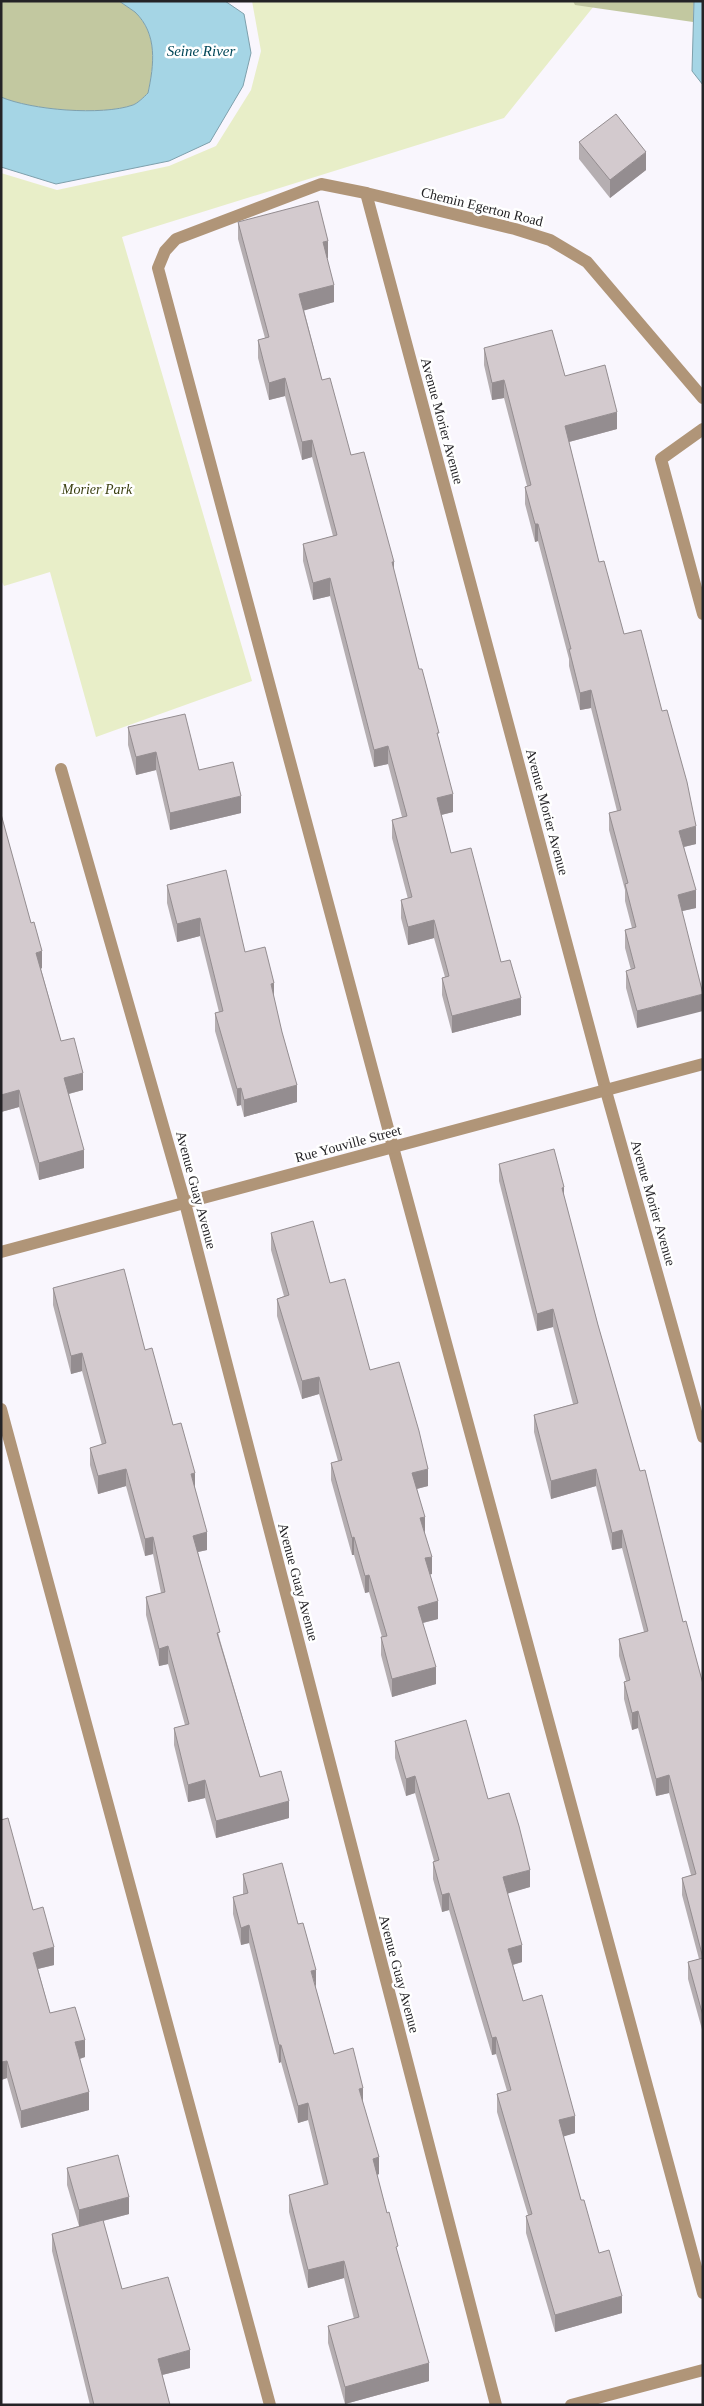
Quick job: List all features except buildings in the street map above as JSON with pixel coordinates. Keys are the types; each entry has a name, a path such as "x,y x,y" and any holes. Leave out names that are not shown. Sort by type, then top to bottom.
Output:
{"street":[{"name":"Chemin Egerton Road","path":"703,398 587,262 550,240 515,228 321,184 176,239 165,251 158,268 393,1147 703,2293"},
{"name":"Avenue Morier Avenue","path":"366,193 606,1090 703,1437"},
{"path":"703,429 661,459 703,614"},
{"name":"Avenue Guay Avenue","path":"61,769 184,1203 496,2405"},
{"name":"Rue Youville Street","path":"1,1252 703,1064"},
{"path":"1,1409 270,2405"},
{"path":"571,2405 703,2370"}],"green space":[{"path":"1,1 119,1 135,12 148,30 153,61 148,93 133,105 86,111 48,108 14,102 1,97"},
{"name":"Morier Park","path":"252,1 598,1 504,118 122,237 252,681 96,737 50,572 4,586 1,580 1,173 57,190 169,166 216,146 251,90 261,51"},
{"path":"573,1 694,1 693,22 575,5"}],"water":[{"name":"Seine River","path":"119,1 225,1 244,14 251,53 243,86 210,142 169,161 56,184 1,167 1,97 14,102 48,108 86,111 133,105 148,93 153,61 148,30 135,12"},
{"path":"694,1 703,1 703,85 692,71"}]}
